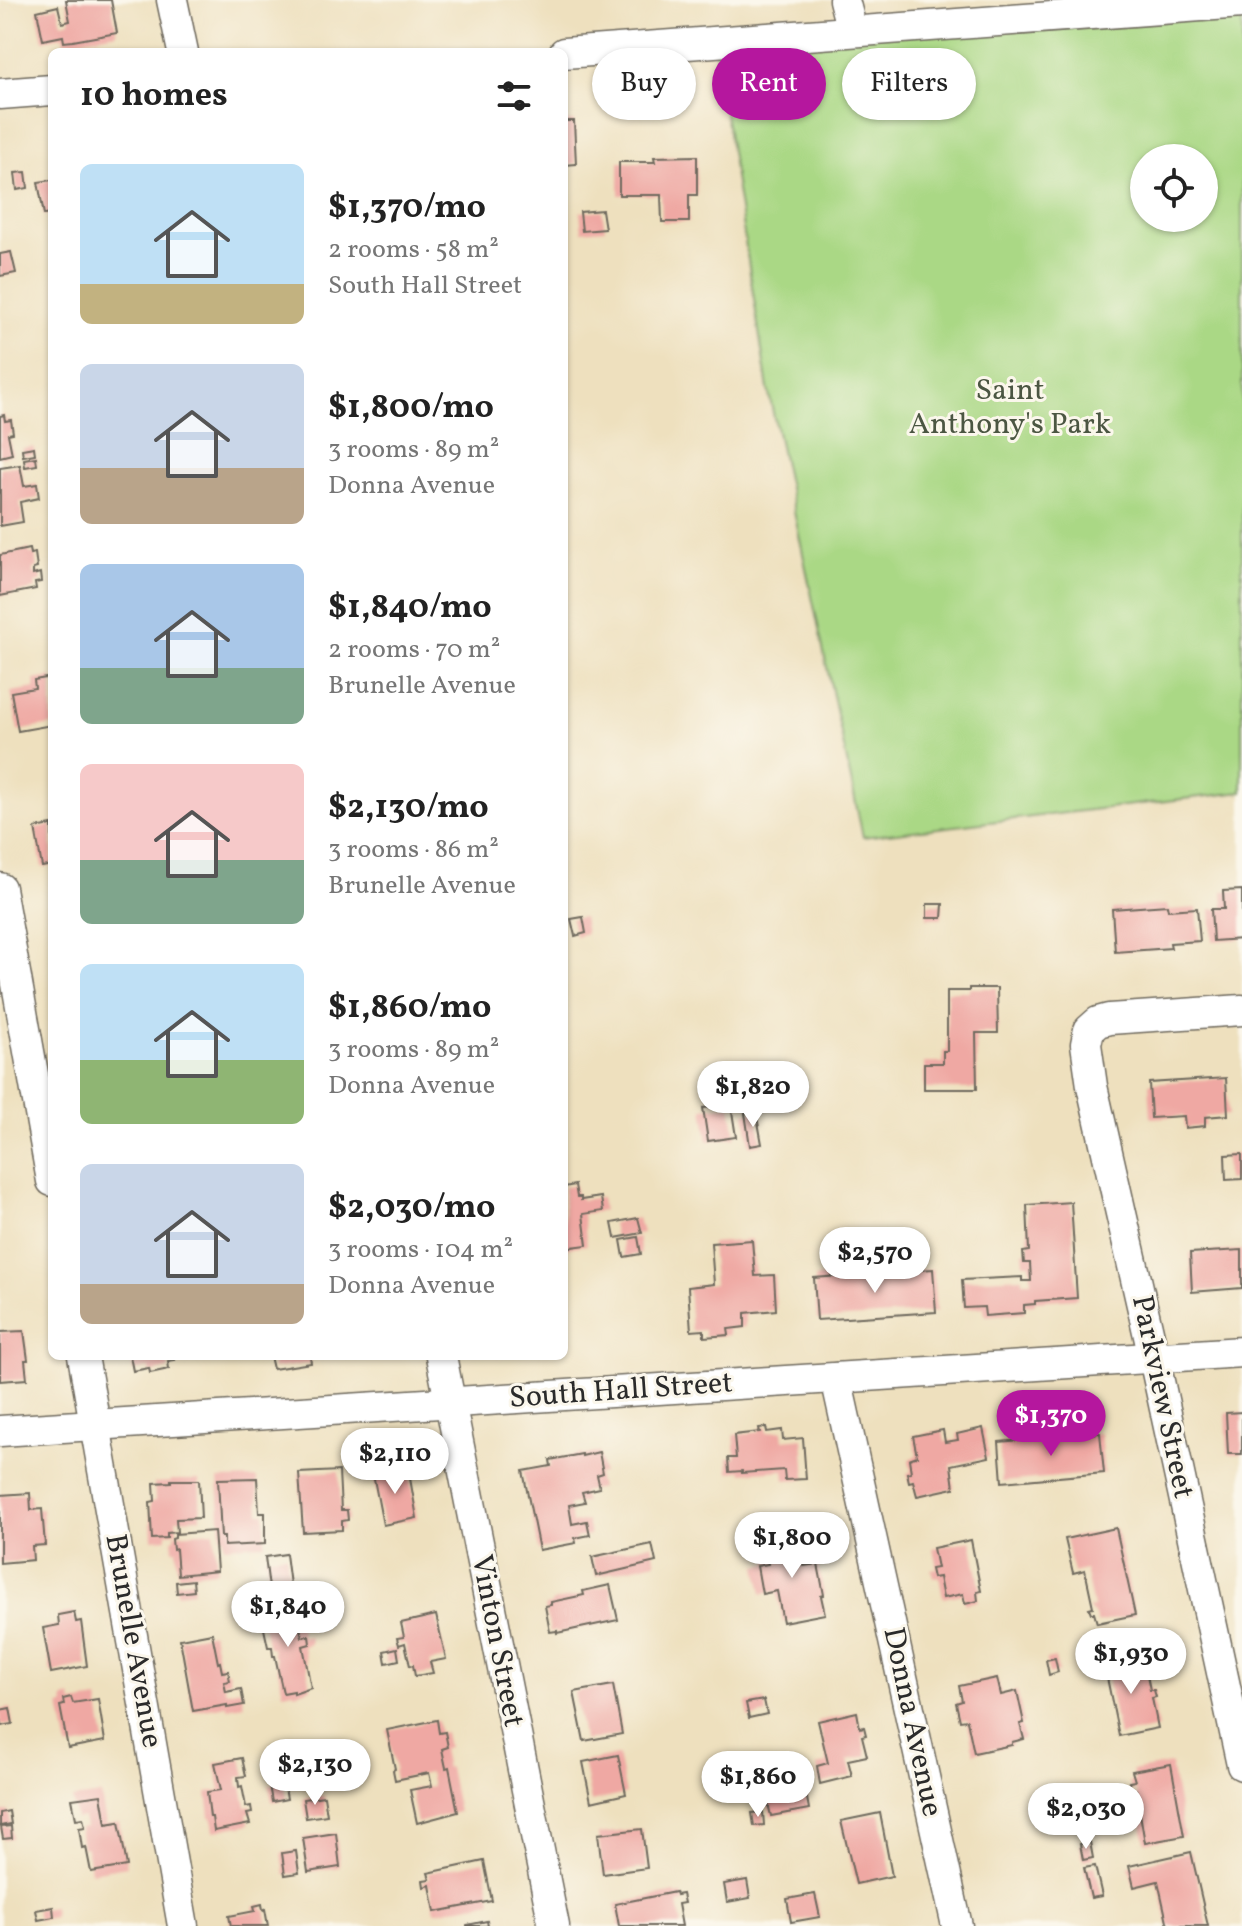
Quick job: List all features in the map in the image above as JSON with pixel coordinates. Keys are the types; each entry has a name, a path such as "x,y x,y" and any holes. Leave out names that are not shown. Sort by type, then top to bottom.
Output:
{"street":[{"path":"172,0 182,48"},
{"path":"844,0 852,31"},
{"path":"568,53 1200,3 1242,3"},
{"path":"0,94 48,90"},
{"path":"0,888 48,1158"},
{"name":"Parkview Street","path":"1242,1010 1109,1019 1098,1022 1089,1030 1086,1044 1092,1086 1242,1765"},
{"name":"South Hall Street","path":"0,1431 1242,1352"},
{"name":"Brunelle Avenue","path":"84,1360 183,1926"},
{"name":"Vinton Street","path":"442,1360 554,1926"},
{"name":"Donna Avenue","path":"836,1378 957,1926"}],"green space":[{"name":"Saint Anthony's Park","path":"1242,0 1242,792 863,837 768,389 726,120 826,120 826,48 715,48 714,42"}],"building":[{"path":"66,0 111,0 117,33 64,42 63,36 43,40 37,11 58,6 62,23 70,21"},
{"path":"568,121 574,121 576,164 568,165"},
{"path":"697,156 697,195 689,195 689,222 662,222 661,195 619,195 619,162 655,162 654,157"},
{"path":"26,172 28,188 17,190 15,173"},
{"path":"48,181 48,214 44,215 38,182"},
{"path":"602,210 605,229 582,231 580,212"},
{"path":"11,252 16,273 0,276 0,254"},
{"path":"4,415 5,421 11,420 13,433 8,434 12,454 0,457 0,416"},
{"path":"34,447 35,454 23,456 22,449"},
{"path":"36,457 37,465 25,467 24,459"},
{"path":"20,465 24,486 37,484 39,498 20,502 23,522 0,526 0,468"},
{"path":"29,549 30,554 35,553 37,568 33,569 33,575 40,573 41,582 35,583 36,589 0,596 0,555"},
{"path":"48,678 48,726 18,731 11,692 35,688 34,680"},
{"path":"48,826 48,866 42,867 35,828"},
{"path":"1242,890 1242,939 1213,941 1211,909 1224,909 1223,891"},
{"path":"927,904 943,904 942,918 927,918"},
{"path":"1167,905 1168,910 1197,908 1200,941 1170,943 1171,948 1115,952 1112,909"},
{"path":"583,917 586,933 575,936 571,919"},
{"path":"969,988 997,988 998,1033 976,1033 977,1089 924,1089 924,1063 943,1063 943,1051 947,1051 947,991 969,991"},
{"path":"1226,1078 1228,1115 1205,1117 1205,1126 1185,1128 1184,1116 1151,1118 1149,1083"},
{"path":"731,1105 736,1137 708,1141 703,1108"},
{"path":"756,1111 762,1144 750,1146 745,1113"},
{"path":"1242,1154 1242,1179 1226,1180 1225,1155"},
{"path":"575,1185 577,1197 581,1200 601,1197 603,1211 583,1214 587,1245 568,1247 568,1186"},
{"path":"1071,1202 1077,1298 1035,1301 1035,1304 1024,1305 1024,1313 985,1316 984,1307 964,1308 962,1280 1022,1277 1022,1281 1031,1281 1030,1263 1024,1263 1023,1252 1029,1251 1027,1205"},
{"path":"638,1218 642,1233 615,1238 612,1223"},
{"path":"638,1237 641,1254 624,1257 621,1240"},
{"path":"752,1240 755,1276 774,1275 776,1310 745,1313 745,1327 728,1329 729,1335 704,1337 704,1330 691,1331 688,1287 714,1284 711,1243"},
{"path":"1242,1250 1242,1288 1192,1292 1190,1253"},
{"path":"933,1269 936,1312 817,1320 814,1278"},
{"path":"24,1331 27,1379 0,1381 0,1332"},
{"path":"131,1360 175,1360 168,1361 169,1369 150,1373 149,1368 133,1371"},
{"path":"271,1360 311,1360 311,1363 273,1369"},
{"path":"1242,1412 1242,1454 1228,1454 1226,1413"},
{"path":"766,1427 767,1432 782,1430 783,1440 803,1438 806,1479 785,1480 784,1470 729,1472 728,1458 736,1458 734,1435 760,1432 759,1428"},
{"path":"983,1428 989,1457 951,1465 954,1488 917,1496 907,1473 911,1472 909,1459 917,1456 913,1436 943,1430 945,1442 958,1440 957,1434"},
{"path":"1100,1433 1104,1473 1002,1482 999,1442"},
{"path":"599,1452 603,1473 597,1475 600,1488 582,1492 585,1502 569,1505 572,1524 587,1521 590,1535 575,1538 576,1543 539,1550 523,1471 551,1466 550,1460"},
{"path":"408,1467 417,1518 383,1525 373,1474"},
{"path":"339,1471 341,1510 347,1510 348,1520 342,1521 342,1530 303,1532 299,1473"},
{"path":"257,1478 259,1513 265,1513 265,1544 224,1546 218,1479"},
{"path":"199,1480 201,1518 176,1519 177,1532 167,1533 167,1538 152,1539 150,1502 155,1501 154,1483"},
{"path":"30,1493 31,1510 42,1509 45,1545 32,1546 33,1560 0,1563 0,1495"},
{"path":"1116,1528 1135,1615 1097,1623 1089,1608 1093,1607 1085,1570 1073,1573 1065,1539"},
{"path":"214,1531 217,1571 178,1575 172,1539 175,1534"},
{"path":"798,1537 804,1566 818,1564 825,1614 783,1622 777,1591 762,1594 757,1566 768,1564 764,1543"},
{"path":"971,1540 981,1591 977,1592 978,1601 965,1604 963,1594 943,1598 939,1577 933,1578 931,1569 937,1568 933,1548"},
{"path":"652,1544 656,1562 596,1576 592,1557"},
{"path":"286,1554 290,1585 269,1588 265,1557"},
{"path":"193,1580 194,1591 177,1593 176,1582"},
{"path":"610,1585 618,1620 550,1632 545,1606 584,1595 583,1591"},
{"path":"296,1609 302,1637 309,1636 310,1644 303,1646 311,1688 294,1694 294,1691 283,1693 261,1615"},
{"path":"74,1612 76,1622 81,1621 87,1666 51,1673 43,1628 59,1625 58,1615"},
{"path":"436,1615 446,1659 430,1662 433,1673 415,1676 405,1643 399,1645 397,1638 404,1637 401,1623"},
{"path":"212,1633 218,1663 222,1672 228,1671 230,1681 224,1682 226,1692 241,1689 244,1705 193,1711 180,1639"},
{"path":"397,1648 399,1660 386,1663 384,1651"},
{"path":"1143,1655 1150,1690 1154,1690 1156,1697 1152,1698 1158,1728 1119,1736 1104,1663"},
{"path":"1055,1658 1058,1672 1049,1675 1046,1660"},
{"path":"997,1678 1001,1695 1017,1691 1024,1739 1012,1742 1012,1745 974,1753 967,1720 960,1721 956,1703 962,1701 959,1686"},
{"path":"613,1685 622,1734 584,1741 574,1692"},
{"path":"71,1697 73,1703 98,1699 105,1741 68,1748 60,1706 64,1705 63,1699"},
{"path":"764,1700 767,1714 749,1718 746,1703"},
{"path":"10,1708 13,1724 1,1726 0,1710"},
{"path":"857,1712 860,1728 864,1727 866,1735 862,1736 867,1756 848,1760 852,1776 820,1784 817,1766 828,1763 818,1721"},
{"path":"437,1720 439,1733 445,1732 448,1747 442,1749 458,1812 417,1823 410,1790 432,1786 429,1773 395,1780 387,1730"},
{"path":"618,1755 626,1794 591,1802 583,1762"},
{"path":"242,1758 246,1776 238,1777 239,1787 242,1786 246,1807 251,1806 252,1813 247,1814 250,1824 214,1831 207,1792 221,1790 215,1763"},
{"path":"1171,1764 1184,1836 1145,1843 1136,1790 1131,1791 1129,1782 1135,1781 1132,1771"},
{"path":"743,1773 752,1778 748,1784 740,1779"},
{"path":"284,1782 287,1799 272,1802 269,1785"},
{"path":"805,1787 809,1809 771,1816 766,1795"},
{"path":"101,1795 106,1824 119,1822 127,1866 91,1872 79,1828 85,1827 83,1818 76,1819 72,1799"},
{"path":"324,1796 327,1815 306,1818 303,1799"},
{"path":"9,1811 11,1824 0,1826 0,1813"},
{"path":"763,1812 764,1825 754,1826 752,1813"},
{"path":"880,1813 892,1876 856,1884 841,1821"},
{"path":"11,1826 12,1838 3,1839 1,1827"},
{"path":"642,1829 647,1868 603,1874 598,1834"},
{"path":"336,1833 340,1867 308,1872 303,1838"},
{"path":"1090,1842 1093,1858 1083,1860 1080,1844"},
{"path":"296,1851 299,1873 285,1875 282,1853"},
{"path":"1191,1852 1208,1926 1168,1926 1158,1881 1134,1887 1129,1866"},
{"path":"484,1861 492,1901 435,1912 430,1885 424,1887 423,1880 430,1879 428,1873"},
{"path":"1095,1866 1102,1896 1091,1898 1084,1868"},
{"path":"747,1880 750,1898 727,1902 724,1884"},
{"path":"675,1892 676,1895 682,1894 684,1903 678,1904 682,1926 619,1926 615,1904"},
{"path":"815,1894 820,1917 791,1922 787,1899"},
{"path":"262,1904 268,1926 231,1926 229,1916 255,1911 254,1906"},
{"path":"53,1907 54,1917 38,1920 36,1910"},
{"path":"487,1921 488,1926 467,1926 467,1925"}]}
